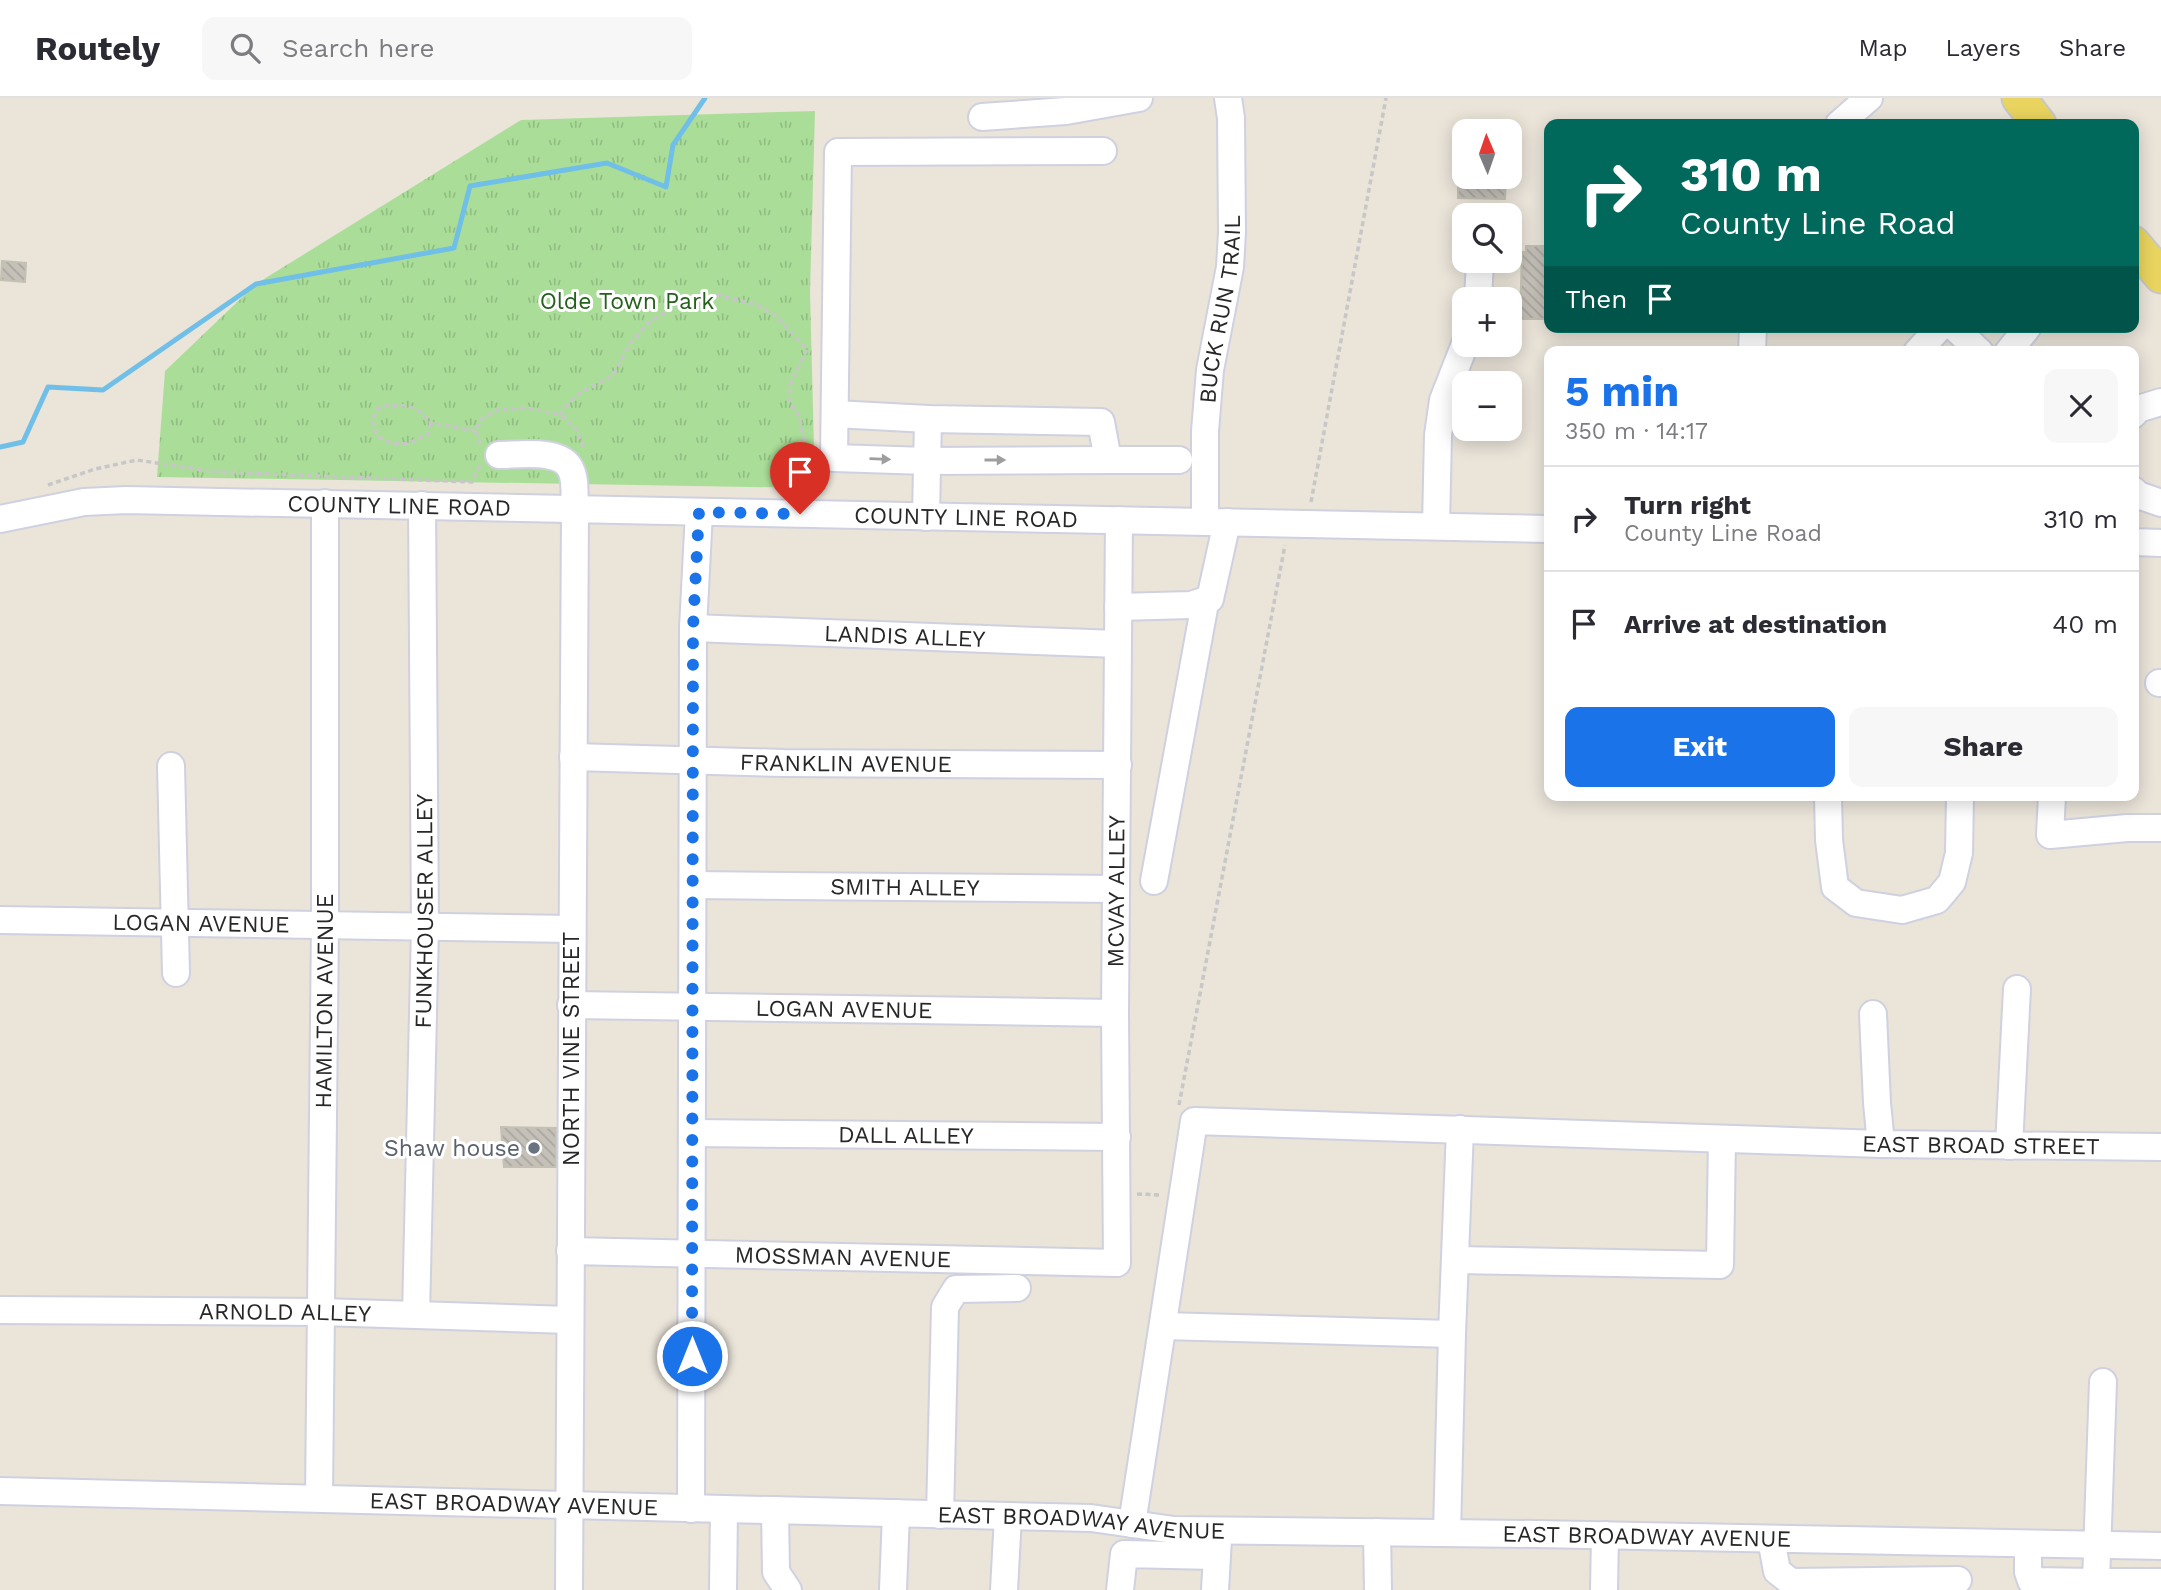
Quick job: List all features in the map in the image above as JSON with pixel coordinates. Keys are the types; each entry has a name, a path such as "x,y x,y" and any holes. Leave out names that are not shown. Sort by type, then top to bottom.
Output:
{"main road":[{"path":"2019,98 2035,119"},
{"path":"2139,250 2161,276"}],"street":[{"path":"982,117 1066,111 1139,98"},
{"name":"BUCK RUN TRAIL","path":"1154,881 1205,603 1210,599 1216,522 1205,431 1210,370 1230,267 1231,118 1228,98"},
{"path":"1103,151 838,152 834,458 927,461 1179,460"},
{"path":"1923,346 1934,333"},
{"path":"1960,333 1974,346"},
{"path":"1436,526 1438,435 1443,400 1460,357"},
{"path":"2139,409 2161,402"},
{"path":"835,414 928,419 1101,422 1108,460"},
{"path":"926,517 928,419"},
{"name":"NORTH VINE STREET","path":"487,453 551,456 565,461 572,472 575,509 569,1590"},
{"path":"2139,495 2161,503"},
{"name":"COUNTY LINE ROAD","path":"0,519 47,497 84,502 126,500 324,503 1544,529"},
{"name":"HAMILTON AVENUE","path":"319,1497 325,924 324,503"},
{"name":"FUNKHOUSER ALLEY","path":"415,1315 425,927 422,505"},
{"path":"691,1509 693,628 699,512"},
{"name":"MCVAY ALLEY","path":"1117,1263 1115,1013 1119,520"},
{"path":"2139,542 2161,543"},
{"path":"1118,607 1191,606 1205,603"},
{"name":"LANDIS ALLEY","path":"693,628 1118,644"},
{"name":"FRANKLIN AVENUE","path":"573,757 784,764 1118,765"},
{"path":"170,766 176,974"},
{"path":"1828,801 1829,840 1835,887 1856,903 1902,910 1937,900 1952,882 1959,853 1960,801"},
{"path":"2052,801 2050,835 2127,828 2161,828"},
{"name":"SMITH ALLEY","path":"692,885 1116,889"},
{"name":"LOGAN AVENUE","path":"0,920 572,929"},
{"path":"2009,1146 2017,989"},
{"name":"LOGAN AVENUE","path":"571,1005 1115,1013"},
{"path":"1872,1014 1881,1144"},
{"name":"EAST BROAD STREET","path":"1163,1326 1194,1121 1803,1142 2161,1147"},
{"path":"1447,1533 1460,1129"},
{"name":"DALL ALLEY","path":"692,1133 1117,1137"},
{"path":"1455,1260 1720,1265 1721,1139"},
{"name":"MOSSMAN AVENUE","path":"570,1251 1117,1263"},
{"path":"940,1514 945,1307 956,1289 1017,1288"},
{"name":"ARNOLD ALLEY","path":"0,1310 321,1312 569,1320"},
{"path":"1132,1524 1163,1326 1452,1334"},
{"path":"2096,1582 2103,1382"},
{"name":"EAST BROADWAY AVENUE","path":"0,1491 1091,1518 1174,1530 2161,1546"},
{"path":"723,1590 724,1509"},
{"path":"775,1510 776,1572 788,1590"},
{"path":"893,1590 896,1513"},
{"path":"1004,1590 1007,1516"},
{"path":"1215,1590 1215,1556 1219,1530"},
{"path":"1377,1532 1378,1590"},
{"path":"1604,1590 1605,1535"},
{"path":"1771,1539 1777,1571 1791,1582 1876,1586 1958,1580"},
{"path":"1876,1586 1878,1541"},
{"path":"2028,1544 2028,1572 2031,1581 2161,1582"},
{"path":"1120,1590 1125,1554 1215,1556"}],"path":[{"path":"1179,1110 1286,534 1310,510 1386,98"},
{"path":"47,497 95,469 138,460 217,472 472,482 487,453 476,431 480,419 498,410 528,408 561,415 582,391 604,381 615,372 630,344 649,322 677,306 718,295 758,305 777,317 807,349 790,385 790,402 799,416 804,439 794,475"},
{"path":"431,423 428,434 413,442 393,445 377,436 372,421 378,408 398,404 424,412 431,423 476,431"},
{"path":"1118,1193 1167,1195"}],"green space":[{"name":"Olde Town Park","path":"815,111 810,292 815,488 157,477 165,371 256,284 521,120"}],"building":[{"path":"1458,189 1505,189 1505,199 1458,198"},
{"path":"1526,246 1544,246 1544,319 1522,319 1522,252 1526,252"},
{"path":"2,261 26,263 25,282 1,280"},
{"name":"Shaw house","path":"501,1127 556,1128 556,1167 504,1167"}],"waterway":[{"path":"0,447 23,442 48,387 103,390 256,284 454,248 470,186 607,163 666,187 673,145 705,98"}],"place":[{"name":"Shaw house","path":"534,1148"}],"route":[{"path":"692,1356 693,628 699,512 800,514"}]}
